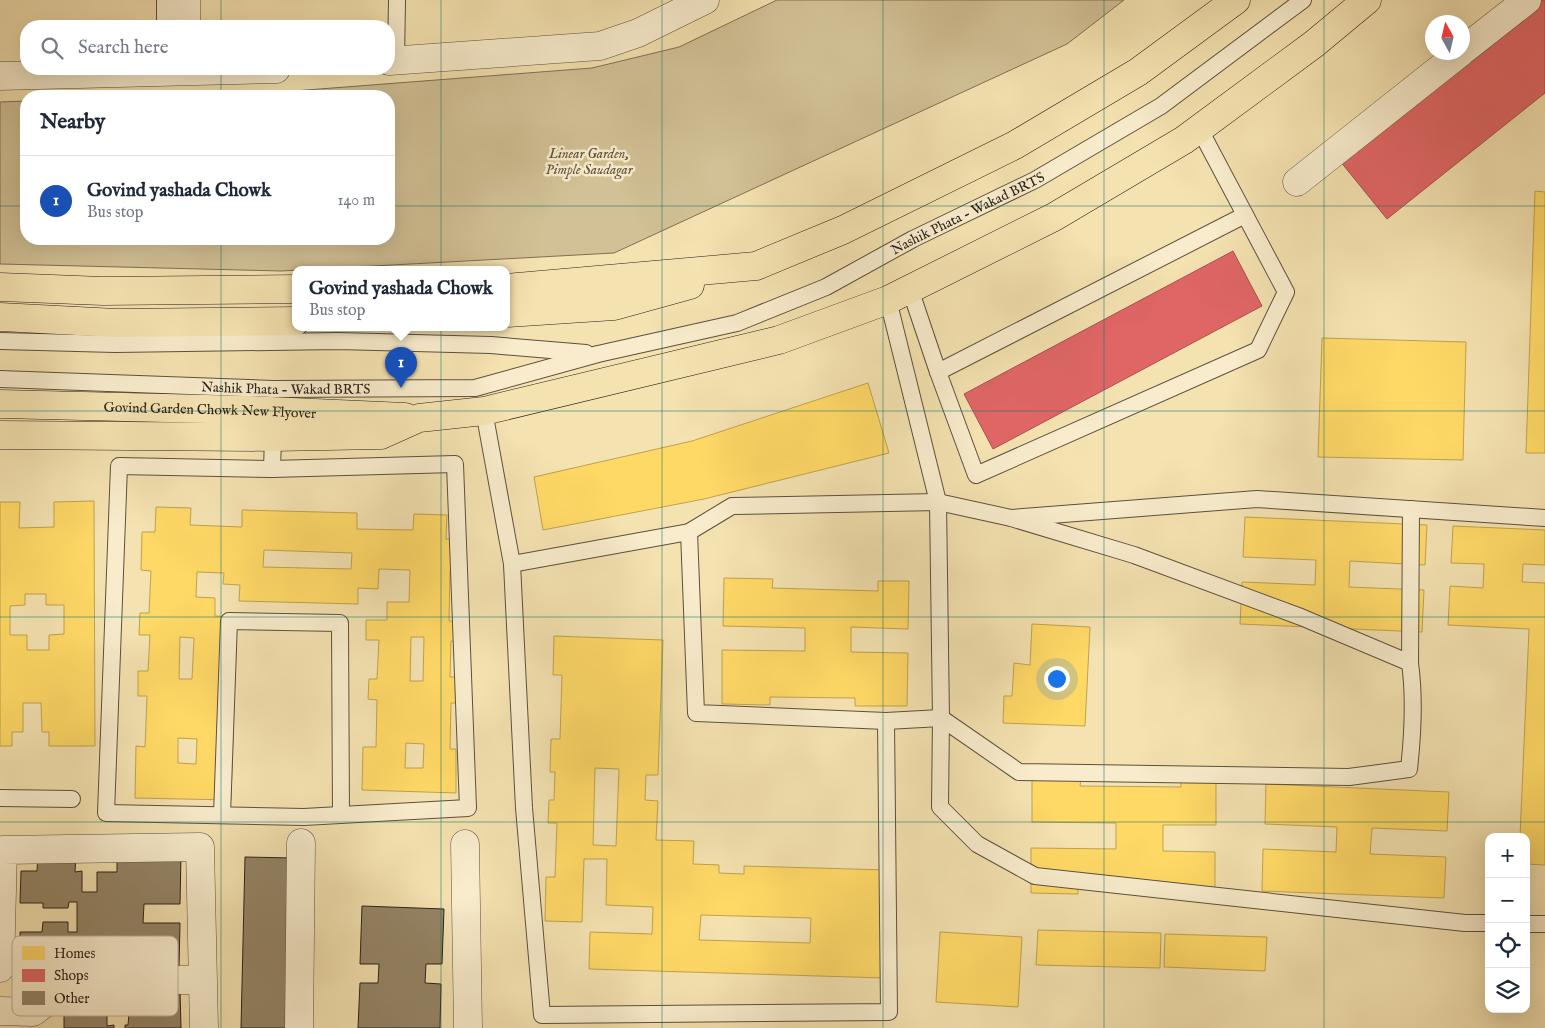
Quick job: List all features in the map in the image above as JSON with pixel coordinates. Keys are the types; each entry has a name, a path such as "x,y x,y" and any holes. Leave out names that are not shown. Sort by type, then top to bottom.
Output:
{"main road":[{"path":"510,313 614,306 756,266 843,230 1015,145 1138,72 1236,0"},
{"path":"0,435 273,437 381,434 419,418 484,412 779,340 899,294 1054,217 1184,140 1314,44 1367,0"},
{"path":"510,288 756,266"},
{"path":"0,287 102,291 292,289"},
{"path":"0,317 116,323 292,321"},
{"name":"Govind Garden Chowk New Flyover","path":"0,404 248,410 419,418"}],"street":[{"path":"186,0 186,20"},
{"path":"395,61 600,46 638,33 705,0"},
{"path":"1470,46 1527,0"},
{"path":"1297,182 1452,60"},
{"path":"0,76 25,75"},
{"path":"299,1028 302,843"},
{"path":"465,844 468,1028"},
{"path":"0,968 2,850 200,847 204,1028"},
{"path":"178,980 203,980"},
{"path":"18,1016 33,1020"}],"lane":[{"path":"165,0 165,20"},
{"path":"395,24 397,0"},
{"name":"Nashik Phata - Wakad BRTS","path":"0,379 273,388 475,388 598,354 737,323 826,287 913,239 1035,180 1161,106 1303,0"},
{"path":"899,294 938,372 976,475 1258,350 1286,292 1199,128"},
{"path":"938,372 1245,216"},
{"path":"899,294 938,502 941,718 940,807 977,844 1035,876 1455,922 1485,923"},
{"name":"Nashik Phata - Wakad BRTS","path":"0,341 115,344 338,341 491,345 598,354"},
{"path":"484,412 512,564 524,808 542,1015 889,1012 886,721"},
{"path":"272,469 273,437"},
{"path":"454,464 468,808 304,817 106,813 119,466 272,469 454,464"},
{"path":"1011,518 1257,499 1545,518"},
{"path":"512,564 689,532 732,506 938,502 1011,518 1134,555 1301,617 1410,663"},
{"path":"689,532 696,713 886,721 941,718 1019,772 1349,777 1409,769 1414,725 1414,694 1410,663 1411,509"},
{"path":"222,815 229,621 340,623 341,814"},
{"path":"0,798 72,799"},
{"path":"1530,924 1545,924"}],"green space":[{"name":"Linear Garden, Pimple Saudagar","path":"777,0 1124,0 1067,44 614,253 374,266 292,266 292,270 281,271 0,264 0,102 20,101 20,245 395,245 395,90 307,90 592,68 679,47"}],"building: Homes":[{"path":"1535,191 1545,192 1545,453 1526,453"},
{"path":"1322,338 1466,342 1463,460 1318,457"},
{"path":"868,383 889,453 704,499 543,530 534,477 692,441"},
{"path":"94,501 95,746 49,746 49,732 42,732 41,703 23,703 23,732 12,732 12,746 0,746 0,502 20,502 19,528 54,527 54,502","holes":["25,594 46,594 46,605 64,605 64,634 49,635 49,650 27,650 27,635 10,635 10,606 25,605"]},
{"path":"156,507 191,508 190,525 242,527 242,510 357,513 357,529 413,530 414,514 447,515 446,539 463,540 462,571 450,571 449,621 460,622 460,641 451,641 450,677 459,677 458,703 451,703 450,749 456,749 456,793 362,790 363,747 376,747 377,700 368,699 369,679 377,679 379,640 366,640 366,620 387,620 387,602 409,602 410,570 379,569 378,589 358,588 358,604 239,601 240,585 223,584 224,573 197,572 196,597 215,598 215,616 237,617 231,800 135,798 136,746 145,747 147,696 138,696 138,671 148,671 150,635 139,635 140,613 149,613 151,571 141,570 142,532 155,532","holes":["264,550 352,553 351,569 263,567","180,637 194,638 192,679 179,679","411,637 424,637 423,681 410,681","178,738 197,739 196,764 178,763","406,743 424,744 423,768 405,768"]},
{"path":"1245,517 1427,525 1425,565 1350,561 1349,587 1424,590 1422,632 1240,624 1242,582 1315,585 1316,560 1243,557"},
{"path":"1453,526 1545,530 1545,565 1523,564 1522,582 1545,583 1545,865 1530,864 1530,833 1520,833 1529,629 1448,625 1450,586 1483,588 1484,564 1451,563"},
{"path":"724,578 773,579 772,588 878,591 878,581 909,581 908,629 851,627 851,652 908,653 907,706 855,706 855,698 770,697 770,705 722,704 722,650 805,651 805,628 723,626"},
{"path":"1032,624 1090,627 1085,726 1003,723 1004,696 1012,696 1014,663 1030,665"},
{"path":"554,636 663,640 658,775 646,775 645,800 658,801 656,840 694,841 693,864 719,865 719,873 744,874 744,866 888,870 884,978 589,969 590,932 652,934 653,907 606,905 607,859 584,859 582,922 545,921 546,877 555,877 557,823 548,823 549,800 554,800 555,772 550,772 551,739 560,739 562,675 553,675","holes":["595,768 619,769 616,846 593,845","701,915 811,918 810,943 699,940"]},
{"path":"1032,778 1081,779 1080,786 1181,787 1181,779 1216,780 1216,825 1163,825 1163,851 1215,852 1215,896 1078,886 1078,894 1031,893 1031,848 1116,849 1116,823 1032,822"},
{"path":"1266,784 1449,792 1447,831 1372,828 1370,854 1446,857 1444,898 1262,891 1263,849 1336,852 1337,827 1265,824"},
{"path":"1038,930 1161,933 1160,968 1036,965"},
{"path":"940,932 1022,937 1018,1007 936,1002"},
{"path":"1165,934 1267,937 1265,971 1164,967"}],"building: Shops":[{"path":"1541,0 1545,0 1545,93 1387,219 1340,161 1466,60 1470,60 1470,57"},
{"path":"1233,251 1262,306 993,449 964,394"}],"building: Other":[{"path":"38,853 76,853 75,872 82,871 82,892 97,892 97,872 117,872 117,853 181,854 180,904 144,904 143,923 180,923 179,967 178,936 20,936 20,932 42,932 43,922 68,922 68,932 77,932 77,902 69,902 68,908 43,908 43,903 20,903 21,871 37,871"},
{"path":"245,857 293,858 288,1028 241,1028"},
{"path":"362,906 444,909 442,964 426,964 425,983 441,984 440,1028 358,1028 360,983 378,983 379,964 360,964"},
{"path":"178,991 180,991 181,1028 125,1028 125,1025 128,1025 129,1016 178,1016"},
{"path":"64,1016 107,1016 107,1026 114,1025 114,1028 64,1028"}],"place":[{"name":"Govind yashada Chowk","path":"401,388"}]}
